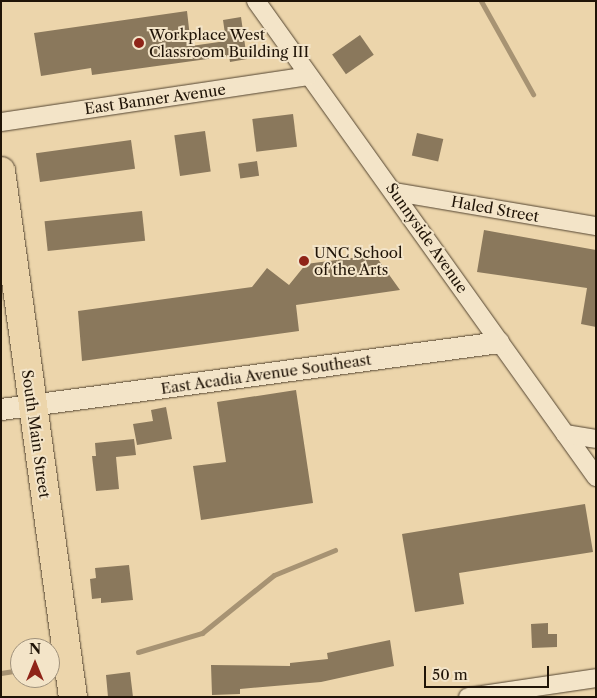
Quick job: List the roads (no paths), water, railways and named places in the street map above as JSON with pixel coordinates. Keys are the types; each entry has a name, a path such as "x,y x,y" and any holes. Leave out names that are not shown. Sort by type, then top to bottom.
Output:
{"main road":[{"name":"South Main Street","path":"1,171 73,697"}],"street":[{"name":"Sunnyside Avenue","path":"256,1 308,76 395,192 596,477"},
{"name":"East Banner Avenue","path":"1,122 308,76"},
{"name":"Haled Street","path":"395,192 596,226"},
{"name":"East Acadia Avenue Southeast","path":"1,409 499,342"},
{"path":"565,434 596,439"},
{"path":"468,697 596,678"}],"waterway":[{"path":"481,1 533,94"},
{"path":"138,652 202,633 274,575 335,550"},
{"path":"1,673 10,672"}],"place":[{"name":"Workplace West Classroom Building III","path":"139,43"},
{"name":"UNC School of the Arts","path":"304,261"}]}
